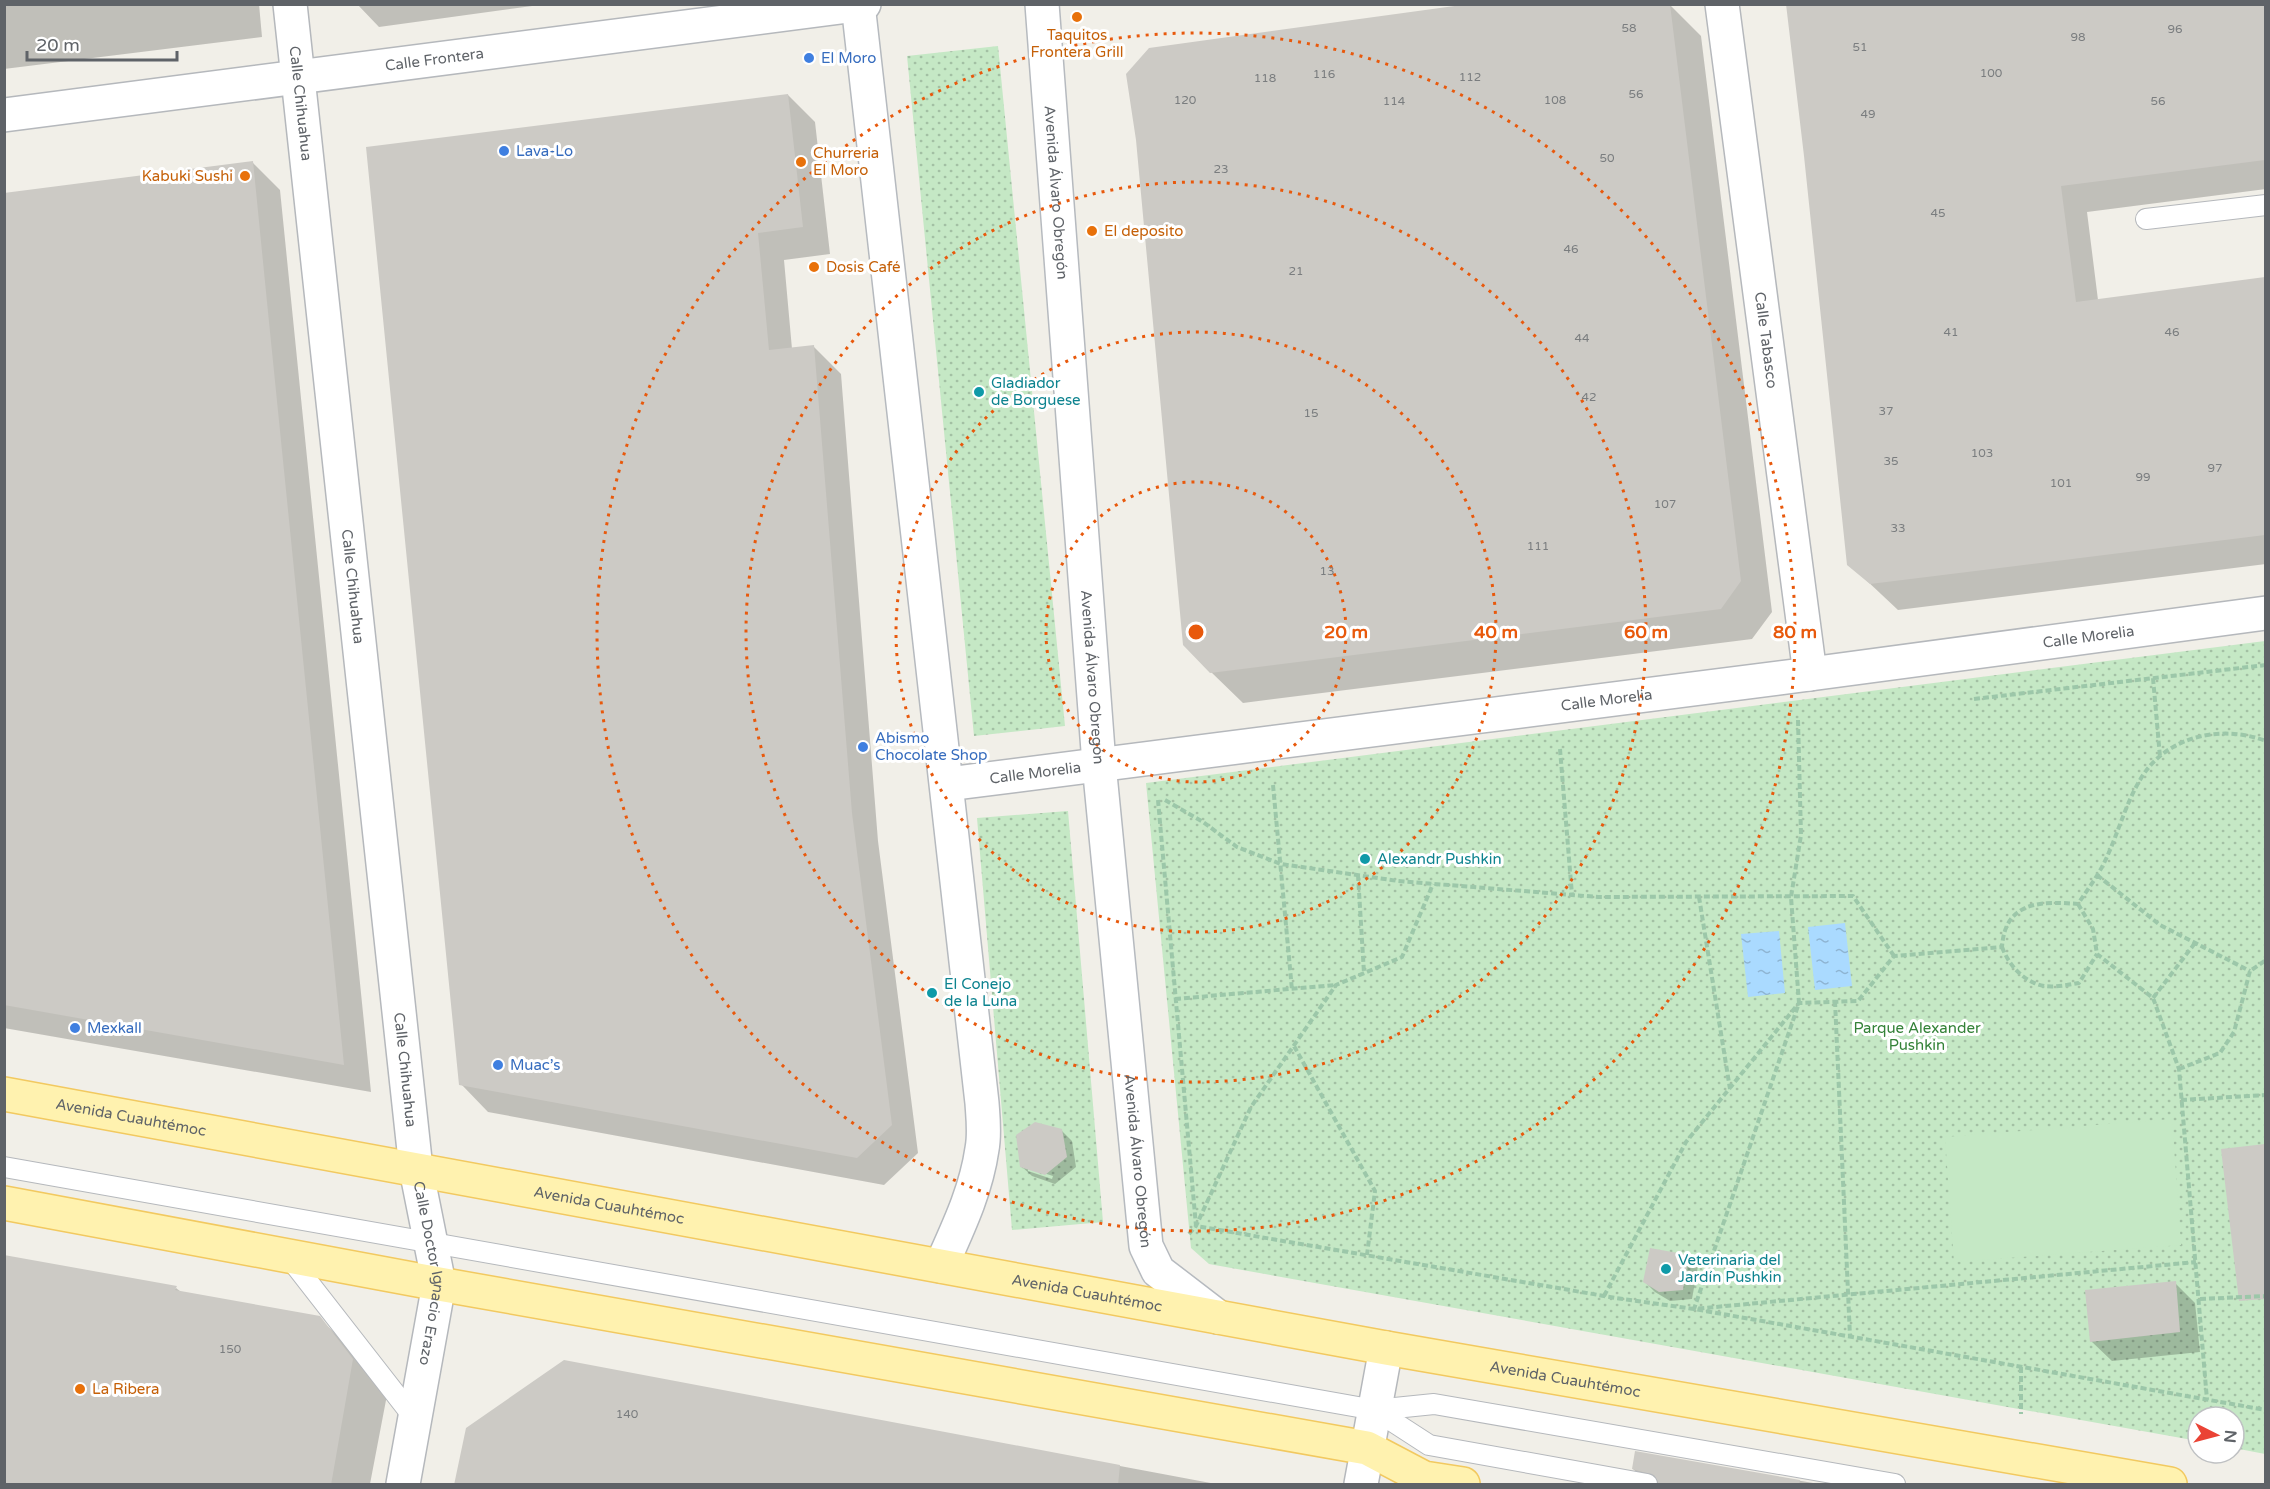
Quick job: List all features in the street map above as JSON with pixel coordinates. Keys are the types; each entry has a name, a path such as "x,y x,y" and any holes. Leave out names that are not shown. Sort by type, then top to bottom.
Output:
{"main road":[{"name":"Avenida Cuauhtémoc","path":"4,1094 1386,1348 2170,1485"},
{"path":"4,1203 439,1284 1367,1449 1424,1478 1463,1485"}],"street":[{"name":"Calle Chihuahua","path":"290,4 416,1169"},
{"name":"Calle Frontera","path":"4,115 864,4"},
{"name":"Avenida Álvaro Obregón","path":"1042,4 1099,764 1146,1246 1158,1271 1218,1317"},
{"name":"Calle Tabasco","path":"1722,4 1810,674"},
{"path":"858,5 948,784 982,1102 983,1146 976,1181 941,1266"},
{"name":"Calle Morelia","path":"948,784 1810,674 2265,613"},
{"name":"Calle Doctor Ignacio Erazo","path":"403,1485 439,1284 416,1169"},
{"path":"1361,1485 1386,1348"}],"lane":[{"path":"2146,219 2265,205"},
{"path":"4,1167 1375,1410 1434,1404 1895,1485"},
{"path":"288,1256 415,1419"},
{"path":"1375,1410 1429,1445 1647,1485"}],"path":[{"path":"1971,699 2265,665"},
{"path":"2153,678 2160,757"},
{"path":"1694,1310 1800,1003 1791,897 1801,835 1798,720 1809,718"},
{"path":"2078,903 2105,861 2141,778 2160,757 2187,740 2217,732 2249,735 2265,741"},
{"path":"1549,749 1560,748 1572,895"},
{"path":"1273,782 1292,990"},
{"path":"1157,796 1169,794"},
{"path":"1157,796 1203,822 1237,847 1281,864 1433,884 1572,895 1852,896 1894,956"},
{"path":"1157,796 1196,1226"},
{"path":"1358,875 1364,973"},
{"path":"2097,875 2160,925 2250,971"},
{"path":"1175,999 1336,985 1401,957 1433,884"},
{"path":"1699,897 1730,1089"},
{"path":"2047,901 2078,903 2093,929 2097,954 2079,983 2061,986 2037,985 2008,963 2002,947 2003,930 2012,916 2025,908 2047,901"},
{"path":"2153,998 2194,943"},
{"path":"1604,1296 1686,1142 1800,1003 1858,1001 1894,956 2002,947"},
{"path":"2097,954 2153,998 2179,1069 2207,1400"},
{"path":"2179,1069 2220,1053 2234,1032 2250,971 2265,960"},
{"path":"1158,1271 1196,1226 1251,1107 1336,985"},
{"path":"1835,1001 1850,1337"},
{"path":"1294,1046 1375,1191 1367,1255"},
{"path":"2181,1100 2265,1095"},
{"path":"1196,1226 2265,1410"},
{"path":"1694,1310 2196,1262"},
{"path":"2200,1299 2265,1296"}],"green space":[{"path":"998,46 1065,726 974,736 907,56"},
{"name":"Parque Alexander Pushkin","path":"2265,641 2265,1454 2246,1450 2246,1405 2186,1405 2186,1439 1209,1264 1191,1248 1146,783"},
{"path":"1068,811 1103,1222 1012,1230 977,818"},
{"path":"2172,1119 2181,1245 1954,1262 1945,1137"}],"water":[{"path":"1845,923 1852,986 1815,990 1808,927"},
{"path":"1779,931 1785,993 1748,997 1741,934"}],"building":[{"path":"1469,4 1670,4 1741,581 1721,609 1210,673 1183,645 1136,140 1126,74 1149,48"},
{"path":"1786,4 2265,4 2265,160 2061,186 2076,302 2265,277 2265,535 1870,584 1847,565"},
{"path":"788,94 803,227 758,233 769,350 814,345 852,813 892,1125 857,1158 459,1085 366,147"},
{"path":"253,161 344,1065 4,1005 4,193"},
{"path":"1035,1122 1062,1129 1067,1157 1045,1175 1020,1167 1016,1135"},
{"path":"2265,1144 2265,1299 2239,1301 2221,1149"},
{"name":"Veterinaria del Jardín Pushkin","path":"1650,1248 1689,1255 1683,1290 1659,1292 1643,1282"},
{"path":"4,1255 177,1286 175,1290 320,1316 353,1359 331,1485 4,1485"},
{"path":"2176,1281 2180,1332 2090,1342 2085,1290"},
{"path":"564,1360 1120,1465 1118,1485 454,1485 466,1428"},
{"path":"1635,1451 1800,1480 1799,1485 1659,1485 1654,1475 1632,1469"}],"place":[{"name":"Taquitos Frontera Grill","path":"1077,17"},
{"name":"El Moro","path":"809,58"},
{"name":"Lava-Lo","path":"504,151"},
{"name":"Churreria El Moro","path":"801,162"},
{"name":"Kabuki Sushi","path":"245,176"},
{"name":"El deposito","path":"1092,231"},
{"name":"Dosis Café","path":"814,267"},
{"name":"Gladiador de Borguese","path":"979,392"},
{"name":"Abismo Chocolate Shop","path":"863,747"},
{"name":"Alexandr Pushkin","path":"1365,859"},
{"name":"El Conejo de la Luna","path":"932,993"},
{"name":"Mexkall","path":"75,1028"},
{"name":"Muac’s","path":"498,1065"},
{"name":"Veterinaria del Jardín Pushkin","path":"1666,1269"},
{"name":"La Ribera","path":"80,1389"}]}
